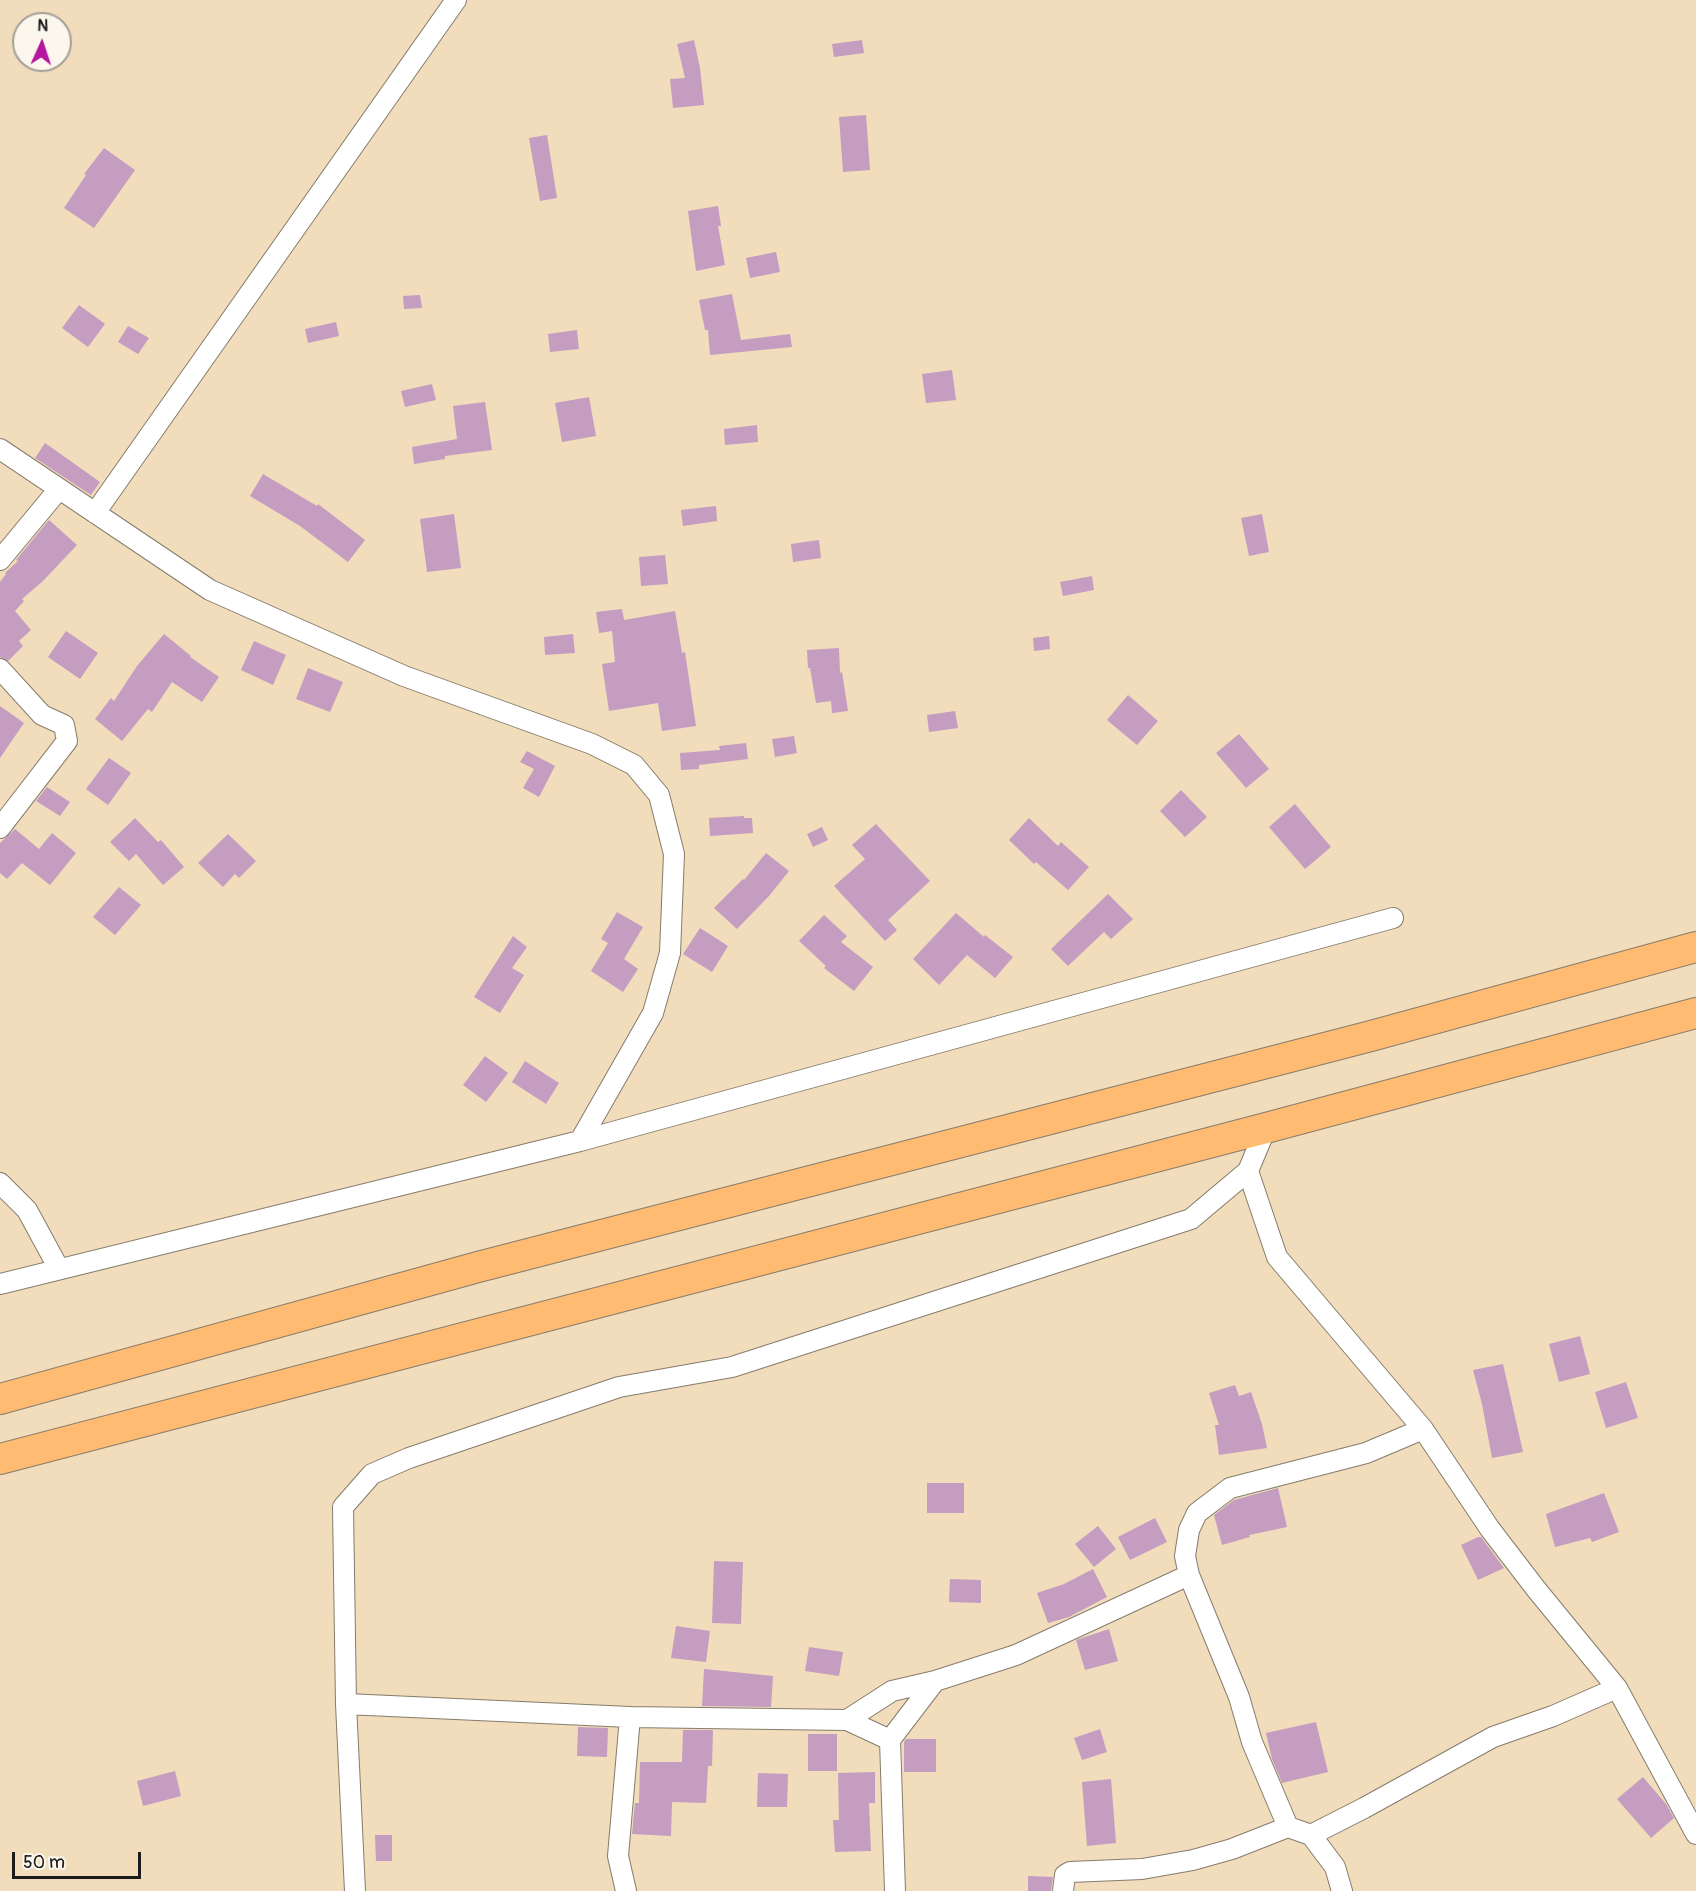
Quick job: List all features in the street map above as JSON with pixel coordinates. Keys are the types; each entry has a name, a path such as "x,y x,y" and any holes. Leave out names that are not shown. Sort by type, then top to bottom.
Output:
{"highway":[{"path":"0,1399 478,1267 1371,1036 1696,947"},
{"path":"0,1459 1266,1128 1696,1012"}],"street":[{"path":"95,513 456,0"},
{"path":"0,449 210,590 404,676 592,744 634,765 659,795 674,854 670,953 653,1013 580,1141"},
{"path":"0,560 59,489"},
{"path":"0,669 42,715 64,725 67,741 0,828"},
{"path":"0,1284 580,1141 1393,918"},
{"path":"355,1891 345,1704 343,1507 372,1474 409,1458 619,1387 732,1367 1191,1219 1248,1171 1266,1128"},
{"path":"1248,1171 1277,1257 1424,1429 1490,1529 1617,1688 1696,1834"},
{"path":"0,1183 27,1210 59,1269"},
{"path":"1288,1827 1252,1742 1239,1697 1189,1575 1185,1556 1189,1530 1197,1513 1230,1488 1366,1453 1424,1429"},
{"path":"847,1720 892,1691 935,1681 1016,1655 1189,1575"},
{"path":"895,1891 890,1740 935,1681"},
{"path":"1311,1835 1493,1737 1553,1716 1617,1688"},
{"path":"345,1704 630,1717 847,1720 890,1740"},
{"path":"626,1891 618,1856 630,1717"},
{"path":"1063,1891 1065,1875 1070,1872 1142,1869 1193,1860 1232,1849 1288,1827 1311,1835 1335,1867 1342,1891"}],"building":[{"path":"694,40 704,105 673,108 670,79 685,78 677,44"},
{"path":"862,40 864,53 834,57 832,44"},
{"path":"866,115 870,170 843,172 839,117"},
{"path":"547,135 557,198 540,201 529,138"},
{"path":"104,148 135,170 94,228 64,208 86,175 84,174"},
{"path":"718,206 721,226 718,226 725,265 696,271 688,211"},
{"path":"776,252 780,272 750,278 746,258"},
{"path":"732,294 741,340 790,334 792,347 710,355 708,330 705,330 699,300"},
{"path":"420,295 422,308 404,309 403,296"},
{"path":"79,305 105,324 88,347 62,328"},
{"path":"336,322 339,336 308,343 305,329"},
{"path":"128,326 149,338 138,354 118,342"},
{"path":"577,330 579,349 550,352 548,334"},
{"path":"952,370 956,400 926,403 922,374"},
{"path":"432,384 436,400 405,407 401,391"},
{"path":"589,397 596,436 562,442 555,403"},
{"path":"485,402 492,450 445,456 445,459 414,464 412,447 457,439 453,406"},
{"path":"757,425 758,442 725,445 724,429"},
{"path":"45,443 100,482 91,495 35,458"},
{"path":"263,474 317,506 318,504 365,540 348,562 300,526 250,496"},
{"path":"716,506 717,521 683,526 681,510"},
{"path":"454,514 461,568 427,572 420,519"},
{"path":"1262,514 1269,552 1249,556 1241,518"},
{"path":"49,520 77,545 43,581 22,599 24,601 15,611 31,630 19,641 23,646 8,661 0,657 0,582"},
{"path":"819,540 821,558 793,562 791,544"},
{"path":"665,555 668,584 641,586 639,557"},
{"path":"1092,576 1094,590 1063,596 1060,582"},
{"path":"622,609 624,620 675,611 682,653 685,652 696,726 662,731 658,703 609,711 602,664 615,662 612,631 599,633 596,612"},
{"path":"66,631 98,653 80,679 48,657"},
{"path":"164,634 190,657 219,677 202,702 172,682 152,712 148,709 122,741 95,719 111,698 114,701 137,666"},
{"path":"573,634 575,653 545,655 544,637"},
{"path":"1049,636 1050,649 1034,651 1033,638"},
{"path":"254,641 286,655 273,685 241,670"},
{"path":"839,648 840,673 842,672 848,711 832,713 831,701 816,703 810,668 808,668 807,650"},
{"path":"308,668 343,682 330,712 296,699"},
{"path":"1128,695 1158,721 1137,745 1107,720"},
{"path":"0,706 24,723 0,758"},
{"path":"955,711 958,728 929,732 927,715"},
{"path":"1239,734 1269,769 1246,788 1216,753"},
{"path":"794,736 797,753 775,757 772,739"},
{"path":"746,743 748,759 699,765 699,769 681,770 680,753 720,750 719,746"},
{"path":"527,751 555,766 539,797 523,788 534,769 520,762"},
{"path":"109,758 131,773 108,805 86,789"},
{"path":"47,787 70,802 60,816 36,801"},
{"path":"1181,790 1207,817 1185,837 1160,811"},
{"path":"1295,804 1331,847 1305,869 1269,827"},
{"path":"744,816 744,818 752,818 753,833 710,836 709,818"},
{"path":"135,818 158,842 161,840 184,867 163,885 136,854 129,861 110,842"},
{"path":"1029,818 1058,846 1061,842 1089,867 1068,890 1036,862 1034,864 1009,840"},
{"path":"876,824 930,881 888,920 897,930 885,941 834,886 865,859 852,845"},
{"path":"822,827 828,840 813,847 807,834"},
{"path":"15,829 39,849 52,833 76,853 50,885 22,863 7,879 0,873 0,843"},
{"path":"228,834 256,861 239,878 235,874 223,887 198,863"},
{"path":"766,853 789,871 737,929 714,908 744,880"},
{"path":"119,887 141,905 115,935 93,917"},
{"path":"1108,894 1133,919 1111,939 1104,932 1068,966 1051,949"},
{"path":"617,912 643,927 624,959 638,969 623,992 591,971 608,943 601,939"},
{"path":"956,913 984,937 985,935 1013,957 995,978 967,955 939,985 913,959"},
{"path":"824,915 847,936 841,942 873,967 854,991 824,968 826,966 799,941"},
{"path":"700,928 728,946 712,972 683,954"},
{"path":"513,936 527,947 512,968 524,975 500,1013 474,997"},
{"path":"485,1056 508,1073 486,1102 463,1085"},
{"path":"525,1061 559,1083 546,1104 512,1082"},
{"path":"1580,1336 1590,1374 1559,1382 1549,1344"},
{"path":"1503,1364 1523,1452 1492,1458 1473,1370"},
{"path":"1626,1382 1638,1418 1606,1428 1595,1392"},
{"path":"1235,1385 1239,1396 1251,1392 1267,1448 1219,1455 1215,1425 1219,1425 1209,1393"},
{"path":"927,1483 964,1483 964,1513 927,1513"},
{"path":"1278,1488 1287,1527 1249,1535 1250,1537 1222,1545 1214,1515 1234,1500"},
{"path":"1604,1493 1619,1532 1592,1542 1590,1538 1555,1547 1546,1514"},
{"path":"1155,1518 1167,1542 1130,1560 1118,1537"},
{"path":"1098,1526 1116,1549 1094,1567 1075,1544"},
{"path":"1481,1537 1504,1568 1478,1580 1461,1545"},
{"path":"714,1561 743,1562 741,1624 712,1623"},
{"path":"1093,1569 1107,1597 1069,1617 1048,1623 1037,1593 1064,1584"},
{"path":"950,1579 981,1580 981,1603 949,1602"},
{"path":"676,1626 710,1631 706,1662 671,1658"},
{"path":"1109,1629 1118,1661 1085,1670 1076,1640"},
{"path":"809,1647 843,1652 839,1676 805,1671"},
{"path":"704,1669 773,1676 771,1707 702,1706"},
{"path":"1316,1722 1328,1772 1282,1783 1272,1759 1266,1733"},
{"path":"578,1727 608,1728 607,1757 577,1756"},
{"path":"1100,1729 1107,1752 1082,1760 1074,1738"},
{"path":"683,1730 713,1730 712,1766 708,1766 706,1803 672,1802 671,1836 632,1834 635,1803 639,1803 640,1762 682,1762"},
{"path":"808,1734 837,1734 837,1771 808,1771"},
{"path":"906,1739 936,1739 936,1772 904,1772 904,1742"},
{"path":"175,1771 181,1796 143,1806 137,1781"},
{"path":"875,1772 875,1803 869,1803 871,1851 835,1852 833,1820 839,1820 838,1773"},
{"path":"758,1773 788,1774 787,1807 757,1807"},
{"path":"1643,1777 1666,1804 1674,1818 1651,1838 1617,1799"},
{"path":"1111,1779 1116,1843 1087,1846 1082,1782"},
{"path":"375,1835 392,1835 392,1861 376,1861"},
{"path":"1028,1876 1053,1877 1051,1891 1028,1891"}]}
